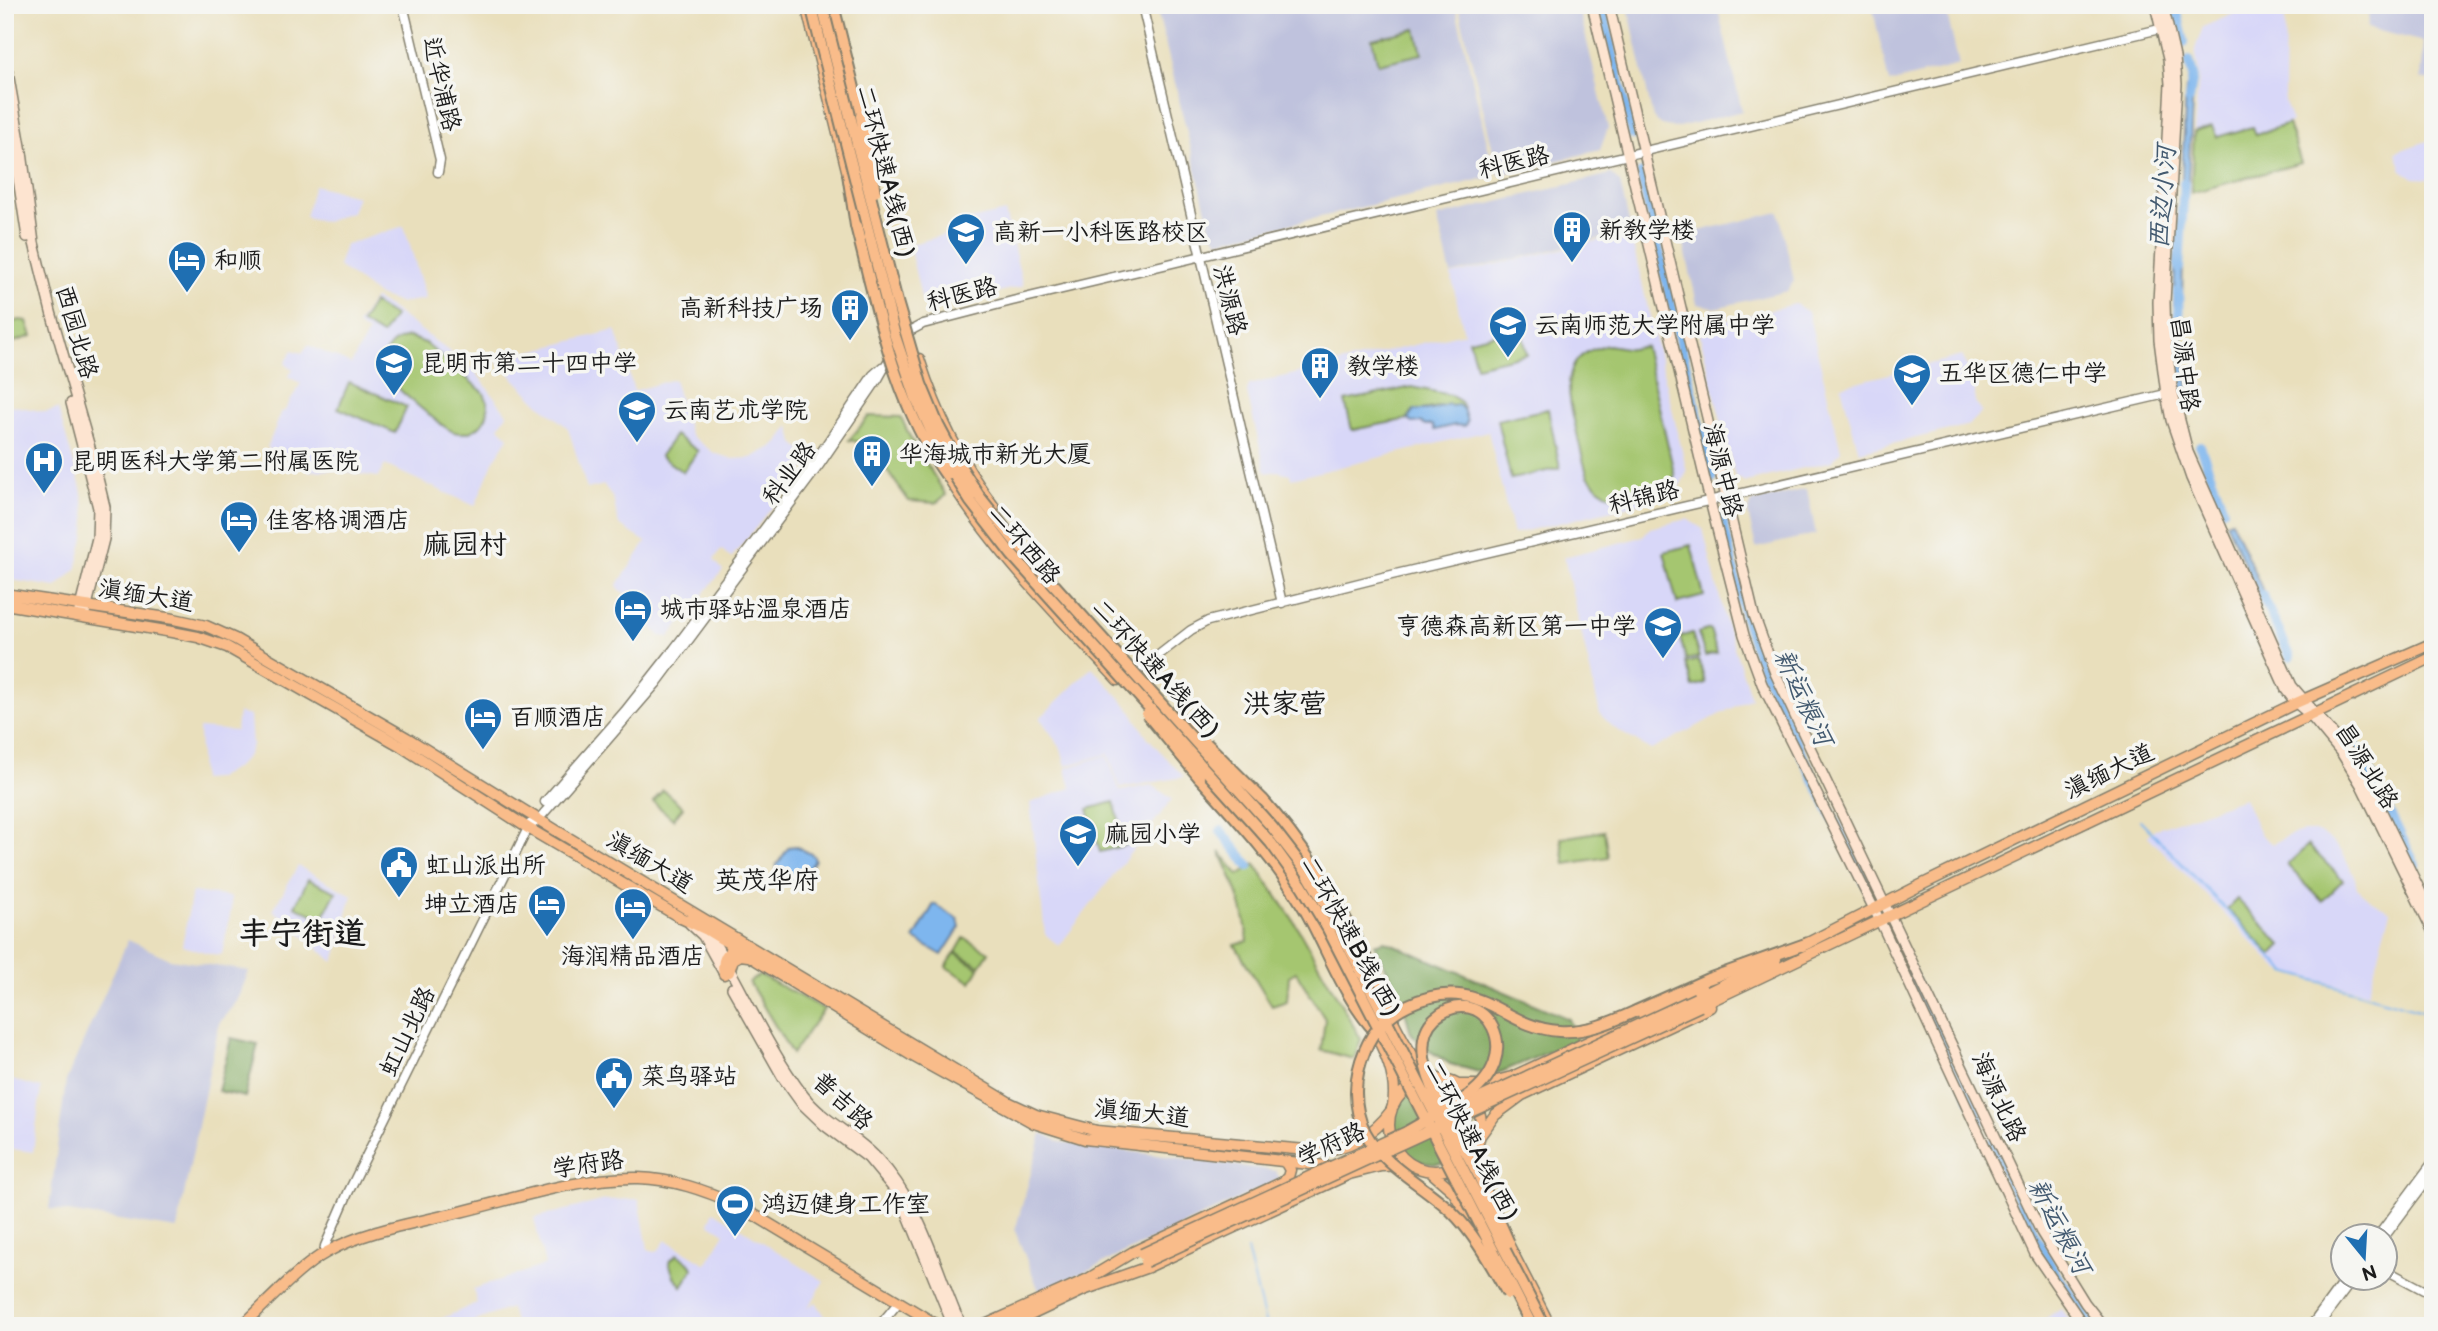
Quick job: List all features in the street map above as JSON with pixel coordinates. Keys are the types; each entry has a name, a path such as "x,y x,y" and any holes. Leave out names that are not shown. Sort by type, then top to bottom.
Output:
{"highway":[{"name":"二环快速B线(西)","path":"811,5 907,375 938,448 984,520 1027,572 1256,824 1303,886 1333,939 1529,1326"},
{"name":"二环快速A线(西)","path":"822,5 905,333 921,384 962,470 1027,556 1140,677 1272,827 1317,888 1544,1326"},
{"path":"833,5 866,137 885,253"},
{"path":"848,174 856,226 887,346 909,412 940,467 984,520"},
{"path":"1113,667 1183,758 1270,858 1306,912 1356,1007 1374,1030"},
{"path":"1140,677 1288,829 1326,883 1359,943 1384,992 1392,1020"},
{"path":"1529,1326 1466,1227 1439,1200 1386,1160 1370,1140 1360,1121 1356,1083 1362,1058 1371,1038 1390,1017 1408,1005 1437,996 1458,995 1476,998 1534,1025 1556,1031 1591,1028 1700,982 1810,948"},
{"path":"1408,1131 1441,1113 1451,1106 1469,1096 1491,1074 1498,1055 1498,1039 1491,1024 1479,1013 1456,1008 1444,1012 1432,1021 1424,1038 1424,1061 1434,1089 1440,1101 1447,1113 1483,1184 1498,1217 1529,1295"}],"main road":[{"name":"二环西路","path":"806,5 894,351 924,431 943,469 966,505 1030,584 1274,855 1313,914 1374,1030 1393,1077 1392,1108"},
{"name":"二环西路","path":"828,5 910,331 939,413 978,484 1031,553 1140,677 1263,808 1298,851 1337,912 1392,1020 1419,1063 1438,1079"},
{"name":"海源中路","path":"1592,5 1744,635 1762,684 1880,921"},
{"name":"海源中路","path":"1609,5 1754,615 1765,647 1892,916"},
{"name":"昌源中路","path":"2155,5 2175,57 2177,84 2165,302 2169,393 2197,475 2300,702"},
{"name":"昌源中路","path":"2163,5 2164,29"},
{"name":"西园北路","path":"5,55 23,152 29,227"},
{"name":"西园北路","path":"5,94 29,227 90,459 98,528 82,612"},
{"name":"滇缅大道","path":"5,594 198,637 227,647 401,746 528,828 681,918 707,930 734,948 749,951 1010,1103 1036,1115 1097,1131 1317,1151 1340,1147 1360,1139 1376,1128 1392,1108"},
{"name":"滇缅大道","path":"5,604 174,619 206,626 235,639 407,738 687,908 911,1055 1034,1124 1085,1139 1337,1167 1376,1167"},
{"name":"滇缅大道","path":"1479,1137 1495,1115 1517,1097 1702,1011 1885,904 2300,702 2433,643"},
{"name":"滇缅大道","path":"1458,1085 1480,1085 1507,1079 1810,948 1892,916 2054,835 2433,657"},
{"name":"昌源北路","path":"2300,702 2347,750 2367,781 2433,917"},
{"name":"昌源北路","path":"2312,712 2361,785 2433,932"},
{"path":"687,908 707,930 724,960 727,973"},
{"name":"海源北路","path":"1892,916 2041,1232 2085,1303 2103,1326"},
{"name":"普吉路","path":"681,918 703,936 806,1099 829,1121 874,1155 902,1189 963,1326"},
{"name":"海源北路","path":"1880,921 2035,1254 2084,1326"},
{"path":"724,960 734,948"},
{"name":"滇缅大道","path":"1698,1002 1810,948"},
{"path":"727,973 733,959 749,951"},
{"name":"普吉路","path":"727,973 783,1079 801,1103 825,1126 867,1158 897,1194 908,1213 953,1326"},
{"name":"学府路","path":"1144,1258 1408,1131 1698,1002"},
{"name":"学府路","path":"983,1326 1085,1285 1698,1002"},
{"path":"1374,1030 1387,1032 1392,1026 1392,1020"},
{"path":"1438,1079 1458,1085 1469,1093 1480,1117 1479,1137 1474,1149 1455,1166 1430,1170 1412,1165 1402,1158 1392,1143 1388,1124 1392,1108 1401,1093 1424,1080 1438,1079"},
{"path":"1507,1079 1502,1085 1503,1093 1510,1098 1517,1097"},
{"path":"1474,1149 1480,1183 1497,1223 1550,1326"},
{"path":"1085,1285 1128,1255 1283,1182 1289,1175 1288,1166 1279,1160"},
{"name":"学府路","path":"1007,1326 1085,1285 1142,1270 1349,1174 1376,1167 1412,1165"},
{"path":"1430,1170 1453,1191 1529,1326"},
{"name":"学府路","path":"242,1326 324,1253 363,1237 554,1190 604,1180 652,1179 706,1190 736,1204 926,1326"},
{"path":"1270,1188 1282,1195 1283,1200 1279,1206"},
{"path":"1479,1233 1478,1227 1483,1221 1491,1220 1497,1223"},
{"name":"学府路","path":"897,1306 939,1326"}],"street":[{"name":"近华浦路","path":"403,5 440,160 438,172"},
{"name":"洪源路","path":"1142,5 1282,603"},
{"name":"科医路","path":"887,363 910,331 923,324 2164,29"},
{"name":"科业路","path":"528,828 664,674 820,464 887,363"},
{"name":"科锦路","path":"1140,677 1198,626 1208,621 1409,571 2169,393"},
{"name":"虹山北路","path":"324,1253 348,1194 528,828"},
{"path":"2389,1222 2433,1162"},
{"path":"2396,1222 2433,1172"},
{"path":"2400,1273 2433,1290"},
{"path":"2400,1278 2433,1296"},
{"path":"2311,1326 2336,1292"},
{"path":"2318,1326 2344,1292"},
{"path":"879,1326 897,1306"}],"shaded area":[{"path":"1159,5 1455,5 1495,176 1218,241 1211,231 1157,9"},
{"path":"1458,5 1578,5 1608,128 1600,150 1499,175"},
{"path":"1656,5 1717,5 1742,111 1675,128 1662,125 1653,118 1629,11"},
{"path":"1872,5 1945,5 1959,65 1889,83"},
{"path":"2254,5 2285,5 2284,99 2292,122 2255,135 2252,127 2216,137 2212,127 2194,132 2199,75 2195,49 2203,27"},
{"path":"2370,5 2433,5 2433,81 2421,79 2424,42 2367,28"},
{"path":"2433,139 2433,179 2414,178 2402,170 2396,152"},
{"path":"1611,174 1620,183 1631,231 1451,274 1437,217"},
{"path":"314,185 357,196 352,212 325,222 305,217"},
{"name":"高新一小科医路校区","path":"1005,212 1023,286 931,308 922,301 909,245 964,229 967,227 966,221"},
{"path":"1779,212 1794,281 1787,291 1715,308 1697,304 1682,235"},
{"path":"404,226 426,299 400,303 379,296 338,266 345,245"},
{"name":"云南师范大学附属中学","path":"1630,233 1687,472 1675,495 1513,534 1488,431 1291,479 1290,474 1278,471 1266,473 1247,392 1249,385 1464,333 1451,275"},
{"name":"昆明市第二十四中学","path":"374,298 474,370 507,414 499,427 509,437 493,462 475,506 385,465 378,477 334,470 309,471 267,448 282,411 284,412 301,383 288,377 293,369 285,364 292,350 302,353 308,345 351,364 368,333 357,325"},
{"path":"1795,304 1808,312 1841,451 1832,461 1746,482 1735,477 1700,336 1703,326"},
{"name":"云南艺术学院","path":"616,330 634,391 674,379 690,435 714,453 732,459 751,458 776,445 790,426 794,443 812,459 731,558 721,549 714,560 723,570 669,637 660,636 617,586 646,542 619,525 613,498 604,485 587,489 568,428 537,402 496,360"},
{"name":"五华区德仁中学","path":"1962,356 1975,380 1975,402 1982,412 1969,425 1859,452 1841,386"},
{"name":"昆明医科大学第二附属医院","path":"5,404 46,412 58,409 81,488 86,520 76,570 56,587 5,579"},
{"path":"1807,489 1816,534 1756,548 1748,513 1752,502"},
{"name":"亨德森高新区第一中学","path":"1687,519 1703,529 1726,623 1751,698 1651,750 1614,728 1600,714 1564,557 1642,537 1650,528"},
{"path":"1092,667 1128,707 1148,738 1184,777 1120,788 1108,754 1066,766 1061,748 1040,718"},
{"path":"238,713 250,716 252,745 248,755 236,768 215,779 201,780 199,728 236,731"},
{"name":"麻园小学","path":"1107,755 1120,791 1152,785 1172,799 1059,946 1045,934 1030,803 1071,788 1066,768"},
{"path":"2244,798 2260,834 2272,844 2304,831 2315,831 2326,836 2342,852 2357,888 2391,911 2368,993 2279,970 2147,835 2160,827"},
{"path":"298,866 352,895 334,962 273,910"},
{"path":"192,892 231,897 222,954 182,946"},
{"path":"128,940 170,959 249,971 237,1001 219,1023 177,1229 49,1209 66,1081"},
{"path":"5,1078 41,1088 33,1152 5,1148"},
{"path":"1042,1133 1060,1142 1276,1171 1280,1179 1040,1293 1015,1231"},
{"path":"639,1199 648,1249 657,1252 666,1240 706,1264 725,1233 709,1223 714,1211 824,1281 806,1308 816,1302 831,1326 516,1326 510,1308 462,1326 425,1326 477,1303 473,1289 545,1265 534,1218 606,1200"},
{"path":"2061,1308 2074,1326 2035,1326"}],"green space":[{"path":"1416,29 1422,54 1378,64 1372,39"},
{"path":"2288,124 2301,163 2191,193 2194,132 2212,127 2217,137 2252,127 2255,135"},
{"path":"373,303 394,316 382,335 361,323"},
{"path":"19,320 27,321 32,336 5,345 5,325"},
{"path":"1521,328 1527,354 1476,366 1469,340"},
{"path":"409,337 425,343 483,392 488,411 477,428 462,433 448,429 387,376 384,356 396,341"},
{"path":"1608,345 1632,349 1645,346 1675,477 1638,497 1614,496 1593,483 1588,476 1571,404 1569,391 1573,367 1580,357 1591,350"},
{"path":"349,382 407,407 395,433 338,408"},
{"path":"1412,387 1450,395 1461,402 1463,409 1452,406 1431,408 1411,412 1408,419 1352,430 1345,401"},
{"path":"1548,409 1560,468 1511,479 1497,420"},
{"path":"869,416 901,417 910,437 946,495 936,503 909,501 868,444 849,440"},
{"path":"675,435 698,451 683,472 660,456"},
{"path":"1691,545 1704,596 1677,603 1664,552"},
{"path":"1710,629 1717,653 1705,656 1698,633"},
{"path":"1692,633 1699,657 1686,660 1680,637"},
{"path":"1699,660 1705,683 1693,687 1686,663"},
{"path":"663,790 683,807 673,819 653,802"},
{"path":"1114,802 1126,845 1100,852 1088,809"},
{"path":"1604,831 1608,857 1565,864 1561,838"},
{"path":"2308,845 2343,880 2322,901 2287,865"},
{"path":"1220,852 1239,875 1255,864 1292,918 1361,1039 1354,1059 1321,1050 1325,1019 1296,972 1289,976 1287,1001 1272,1006 1235,945 1248,941 1247,929 1238,895"},
{"path":"308,879 336,892 322,919 295,906"},
{"path":"2237,899 2282,945 2272,955 2227,909"},
{"path":"964,938 989,952 980,966 956,952"},
{"path":"1385,941 1569,1019 1577,1040 1501,1072 1486,1074 1450,1064 1424,1047 1411,1033 1401,997 1374,944"},
{"path":"955,953 979,968 971,982 946,967"},
{"path":"760,975 824,1009 792,1054 749,982"},
{"path":"231,1038 258,1044 245,1097 218,1091"},
{"path":"1434,1084 1449,1087 1462,1096 1471,1109 1474,1124 1471,1139 1462,1152 1449,1161 1434,1164 1419,1161 1406,1152 1397,1139 1394,1124 1397,1109 1406,1096 1419,1087"},
{"path":"677,1254 691,1264 693,1269 682,1286 674,1277 669,1262"}],"water":[{"path":"2186,88 2193,88 2187,196 2181,197"},
{"path":"2175,255 2183,256 2182,305 2174,305"},
{"path":"2174,319 2182,319 2182,345 2189,392 2183,394 2178,367"},
{"path":"1448,404 1458,405 1463,409 1467,421 1465,426 1455,425 1435,430 1432,425 1412,423 1408,419 1414,410 1433,410"},
{"path":"2231,520 2270,607 2265,609 2226,522"},
{"path":"795,846 813,855 815,860 799,885 777,871 776,866 789,847"},
{"path":"934,904 958,919 960,927 942,955 914,939"}],"waterway":[{"name":"新运粮河","path":"1602,5 1632,135"},
{"name":"西边小河","path":"2175,5 2184,42"},
{"name":"西边小河","path":"2189,61 2193,75 2189,100"},
{"name":"新运粮河","path":"1641,174 1712,478"},
{"name":"西边小河","path":"2179,268 2184,183"},
{"name":"西边小河","path":"2178,291 2179,331"},
{"name":"西边小河","path":"2200,446 2223,509"},
{"name":"新运粮河","path":"1722,518 1742,606 1759,658 1797,744 1867,885"},
{"name":"西边小河","path":"2262,595 2290,656"},
{"name":"西边小河","path":"2348,735 2368,768 2415,865"},
{"path":"2140,820 2286,972 2433,1014"},
{"path":"1221,831 1249,866"},
{"name":"西边小河","path":"2428,894 2433,903"},
{"path":"1895,941 1981,1121"},
{"name":"新运粮河","path":"1992,1143 2056,1275 2095,1326"},
{"path":"1247,1250 1266,1326"}],"place":[{"name":"新教学楼","path":"1572,264"},
{"name":"高新一小科医路校区","path":"966,266"},
{"name":"和顺","path":"187,294"},
{"name":"高新科技广场","path":"850,342"},
{"name":"云南师范大学附属中学","path":"1508,359"},
{"name":"昆明市第二十四中学","path":"394,397"},
{"name":"教学楼","path":"1320,400"},
{"name":"五华区德仁中学","path":"1912,407"},
{"name":"云南艺术学院","path":"637,444"},
{"name":"华海城市新光大厦","path":"872,488"},
{"name":"昆明医科大学第二附属医院","path":"44,495"},
{"name":"佳客格调酒店","path":"239,554"},
{"name":"城市驿站温泉酒店","path":"633,643"},
{"name":"亨德森高新区第一中学","path":"1663,660"},
{"name":"百顺酒店","path":"483,751"},
{"name":"麻园小学","path":"1078,868"},
{"name":"虹山派出所","path":"399,899"},
{"name":"坤立酒店","path":"547,938"},
{"name":"海润精品酒店","path":"633,941"},
{"name":"菜鸟驿站","path":"614,1110"},
{"name":"鸿迈健身工作室","path":"735,1238"}],"district":[{"name":"麻园村","path":"465,544"},
{"name":"洪家营","path":"1285,703"},
{"name":"英茂华府","path":"767,880"},
{"name":"丰宁街道","path":"302,933"}]}
